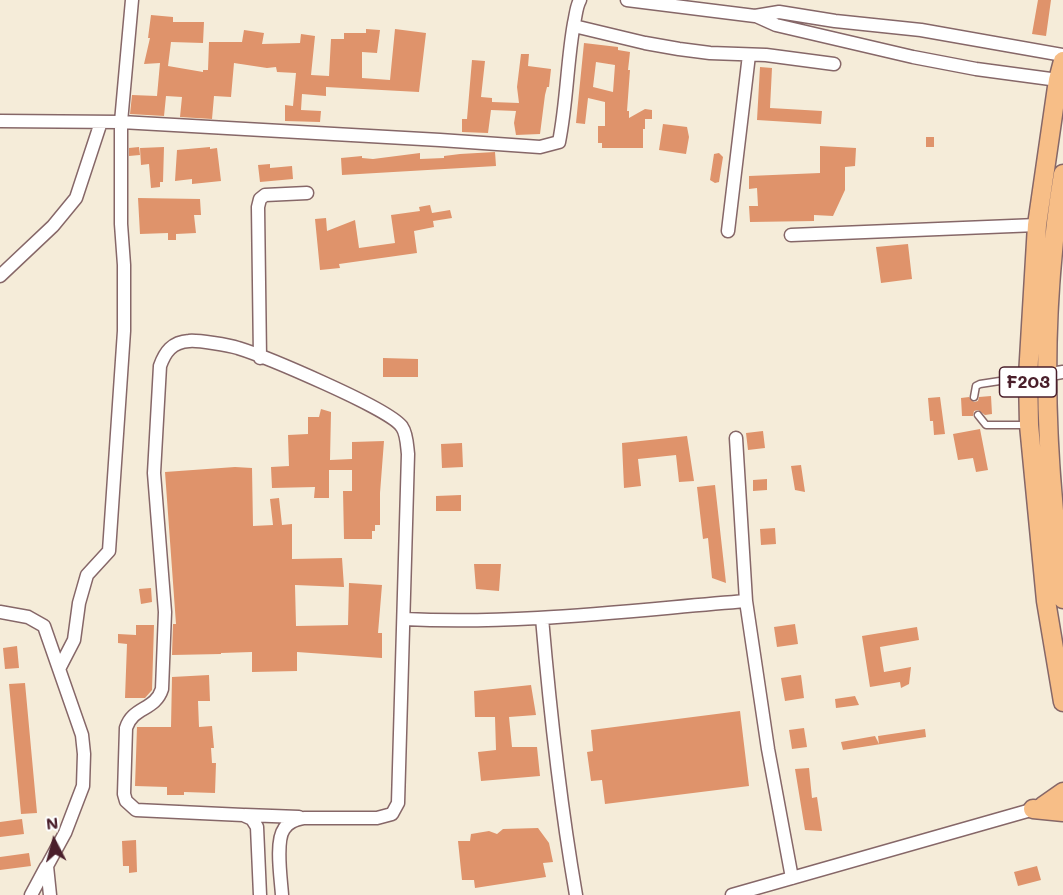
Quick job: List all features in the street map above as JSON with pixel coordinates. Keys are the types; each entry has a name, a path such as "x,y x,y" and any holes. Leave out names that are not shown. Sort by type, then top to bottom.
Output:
{"main road":[{"name":"F203","path":"1063,61 1058,80 1037,225 1051,486 1063,599"},
{"name":"F203","path":"1063,174 1049,284 1046,375 1029,425 1046,601 1063,702"},
{"path":"1038,808 1063,792"},
{"path":"1038,808 1063,812"}],"street":[{"path":"59,669 74,640 87,574 109,551 124,331 121,123 132,0"},
{"path":"0,121 101,122 540,147 559,142 577,5 580,0"},
{"path":"627,0 755,16 776,25 913,57 976,69 1058,80"},
{"path":"755,16 779,12 835,21 921,30 1063,55"},
{"path":"574,26 645,44 710,53 794,58 834,64"},
{"path":"728,231 749,55"},
{"path":"0,276 52,226 76,198 101,122"},
{"path":"260,357 258,207 260,199 265,195 307,193"},
{"path":"790,235 1037,225"},
{"path":"189,341 237,348 359,399 402,427 408,454 404,619 398,803 392,814 377,818 304,818 136,810 126,801 124,794 128,721 159,698 162,689 165,612 154,473 160,366 167,350 174,345 189,341"},
{"path":"736,438 746,601 768,749 792,878"},
{"path":"404,619 452,621 542,618 746,601"},
{"path":"0,612 28,617 44,626 82,735 83,786 65,833 31,895"},
{"path":"542,618 550,711 564,826 576,895"},
{"path":"732,895 1063,802"},
{"path":"243,815 252,819 257,827 260,895"},
{"path":"282,895 280,837 284,828 292,821 304,818"},
{"path":"47,866 50,895"}],"lane":[{"path":"974,397 976,386 980,384 1046,375"},
{"path":"978,415 986,425 1029,425"}],"building":[{"path":"1038,0 1051,0 1046,36 1032,34"},
{"path":"151,15 173,17 173,22 204,22 203,43 171,42 168,66 203,72 203,70 208,70 209,42 242,42 244,30 264,33 262,44 300,43 301,34 315,36 311,75 329,76 331,39 344,39 344,33 366,33 366,29 380,30 377,53 362,52 362,78 390,80 395,29 426,33 419,92 326,87 326,96 302,94 301,110 321,111 320,122 285,121 285,105 293,106 296,73 277,72 276,67 267,68 234,63 231,97 214,96 212,119 180,117 182,97 166,96 164,116 130,114 132,95 157,96 160,63 144,64 150,38 148,38"},
{"path":"584,43 618,47 618,50 630,52 627,111 629,111 629,118 645,109 652,110 652,119 645,119 643,148 602,148 602,143 598,143 598,126 605,126 605,102 588,98 585,124 576,123","holes":["596,62 615,65 613,92 593,87"]},
{"path":"521,54 529,54 528,66 551,69 540,134 516,135 514,123 516,111 491,110 488,133 462,132 462,119 467,119 472,60 485,61 481,97 492,98 492,102 519,103 517,87"},
{"path":"760,67 772,68 770,108 822,111 821,124 757,120"},
{"path":"663,124 687,127 689,137 686,154 659,150"},
{"path":"926,137 934,137 934,147 926,147"},
{"path":"820,146 856,148 855,166 845,167 845,190 833,216 814,215 814,221 750,222 749,206 758,206 757,188 749,189 749,176 820,173"},
{"path":"139,147 140,155 129,156 129,148"},
{"path":"164,147 163,182 160,182 160,187 151,188 149,164 141,165 140,148"},
{"path":"210,147 210,149 217,148 221,181 192,184 192,179 175,181 177,150"},
{"path":"495,152 496,166 342,175 341,158 362,156 362,158 373,159 420,153 420,159"},
{"path":"719,153 723,157 719,182 715,183 710,180 714,154"},
{"path":"270,164 270,168 292,166 293,179 260,182 258,165"},
{"path":"138,198 200,199 201,215 194,215 196,233 176,234 176,240 168,240 168,233 140,234"},
{"path":"430,205 432,213 450,210 452,218 433,221 434,227 414,231 417,253 339,264 340,268 320,270 315,219 326,218 327,231 355,220 359,248 395,243 391,215 420,211 419,207"},
{"path":"908,244 912,279 881,283 876,247"},
{"path":"383,358 418,359 418,377 383,377"},
{"path":"991,396 992,414 985,415 978,410 974,411 973,416 962,416 961,398 969,397 974,402 978,401 979,397"},
{"path":"940,397 945,434 934,435 928,398"},
{"path":"321,409 331,412 330,460 352,459 352,442 384,441 380,525 375,525 372,539 344,539 343,491 352,491 352,470 329,470 329,498 314,498 315,487 272,488 271,467 289,466 288,435 308,434 308,417 319,417"},
{"path":"980,429 988,470 976,472 973,458 958,460 953,434"},
{"path":"763,431 765,448 748,450 746,433"},
{"path":"687,436 694,481 679,482 676,455 638,459 641,486 624,488 622,443"},
{"path":"462,443 463,467 442,468 441,444"},
{"path":"801,465 805,492 795,490 791,466"},
{"path":"252,468 253,526 273,525 270,499 279,498 282,525 292,524 292,559 342,558 344,587 295,585 296,626 348,625 349,583 382,585 378,633 382,633 382,658 297,652 297,671 252,672 252,652 172,655 173,624 176,624 165,472"},
{"path":"767,479 767,490 753,491 753,480"},
{"path":"715,485 726,583 712,578 708,538 703,539 697,487"},
{"path":"461,495 461,511 436,511 436,496"},
{"path":"775,528 776,544 761,545 760,529"},
{"path":"474,564 501,564 499,591 476,589"},
{"path":"151,588 152,602 141,604 139,589"},
{"path":"795,624 798,644 777,647 774,627"},
{"path":"136,625 154,625 152,690 145,698 125,698 127,644 118,643 118,634 136,635"},
{"path":"917,627 919,640 880,647 884,672 911,667 909,684 901,688 900,682 870,687 862,636"},
{"path":"17,646 19,668 5,669 3,648"},
{"path":"209,675 210,701 198,701 199,727 212,726 214,748 211,748 212,763 216,763 215,793 184,792 184,795 167,795 167,787 135,786 137,727 171,727 172,677"},
{"path":"801,675 804,698 785,701 781,678"},
{"path":"25,683 37,813 21,814 9,684"},
{"path":"531,685 536,715 509,717 512,747 537,747 540,776 481,781 478,752 496,750 495,717 475,717 474,691"},
{"path":"855,696 859,705 836,708 835,699"},
{"path":"740,711 749,786 605,804 602,780 591,781 587,752 593,751 591,730"},
{"path":"804,728 807,747 792,749 789,730"},
{"path":"925,729 926,737 843,750 841,742 875,736 879,744 878,736"},
{"path":"809,768 812,798 817,797 822,831 805,830 795,769"},
{"path":"22,819 24,834 0,837 0,822"},
{"path":"538,828 549,843 553,862 543,863 546,877 475,888 474,880 462,880 458,841 470,841 471,834 489,831 497,834 503,829"},
{"path":"136,840 137,872 129,873 129,866 123,866 122,841"},
{"path":"29,853 31,866 0,870 0,857"},
{"path":"1037,866 1041,880 1018,886 1014,872"}]}
